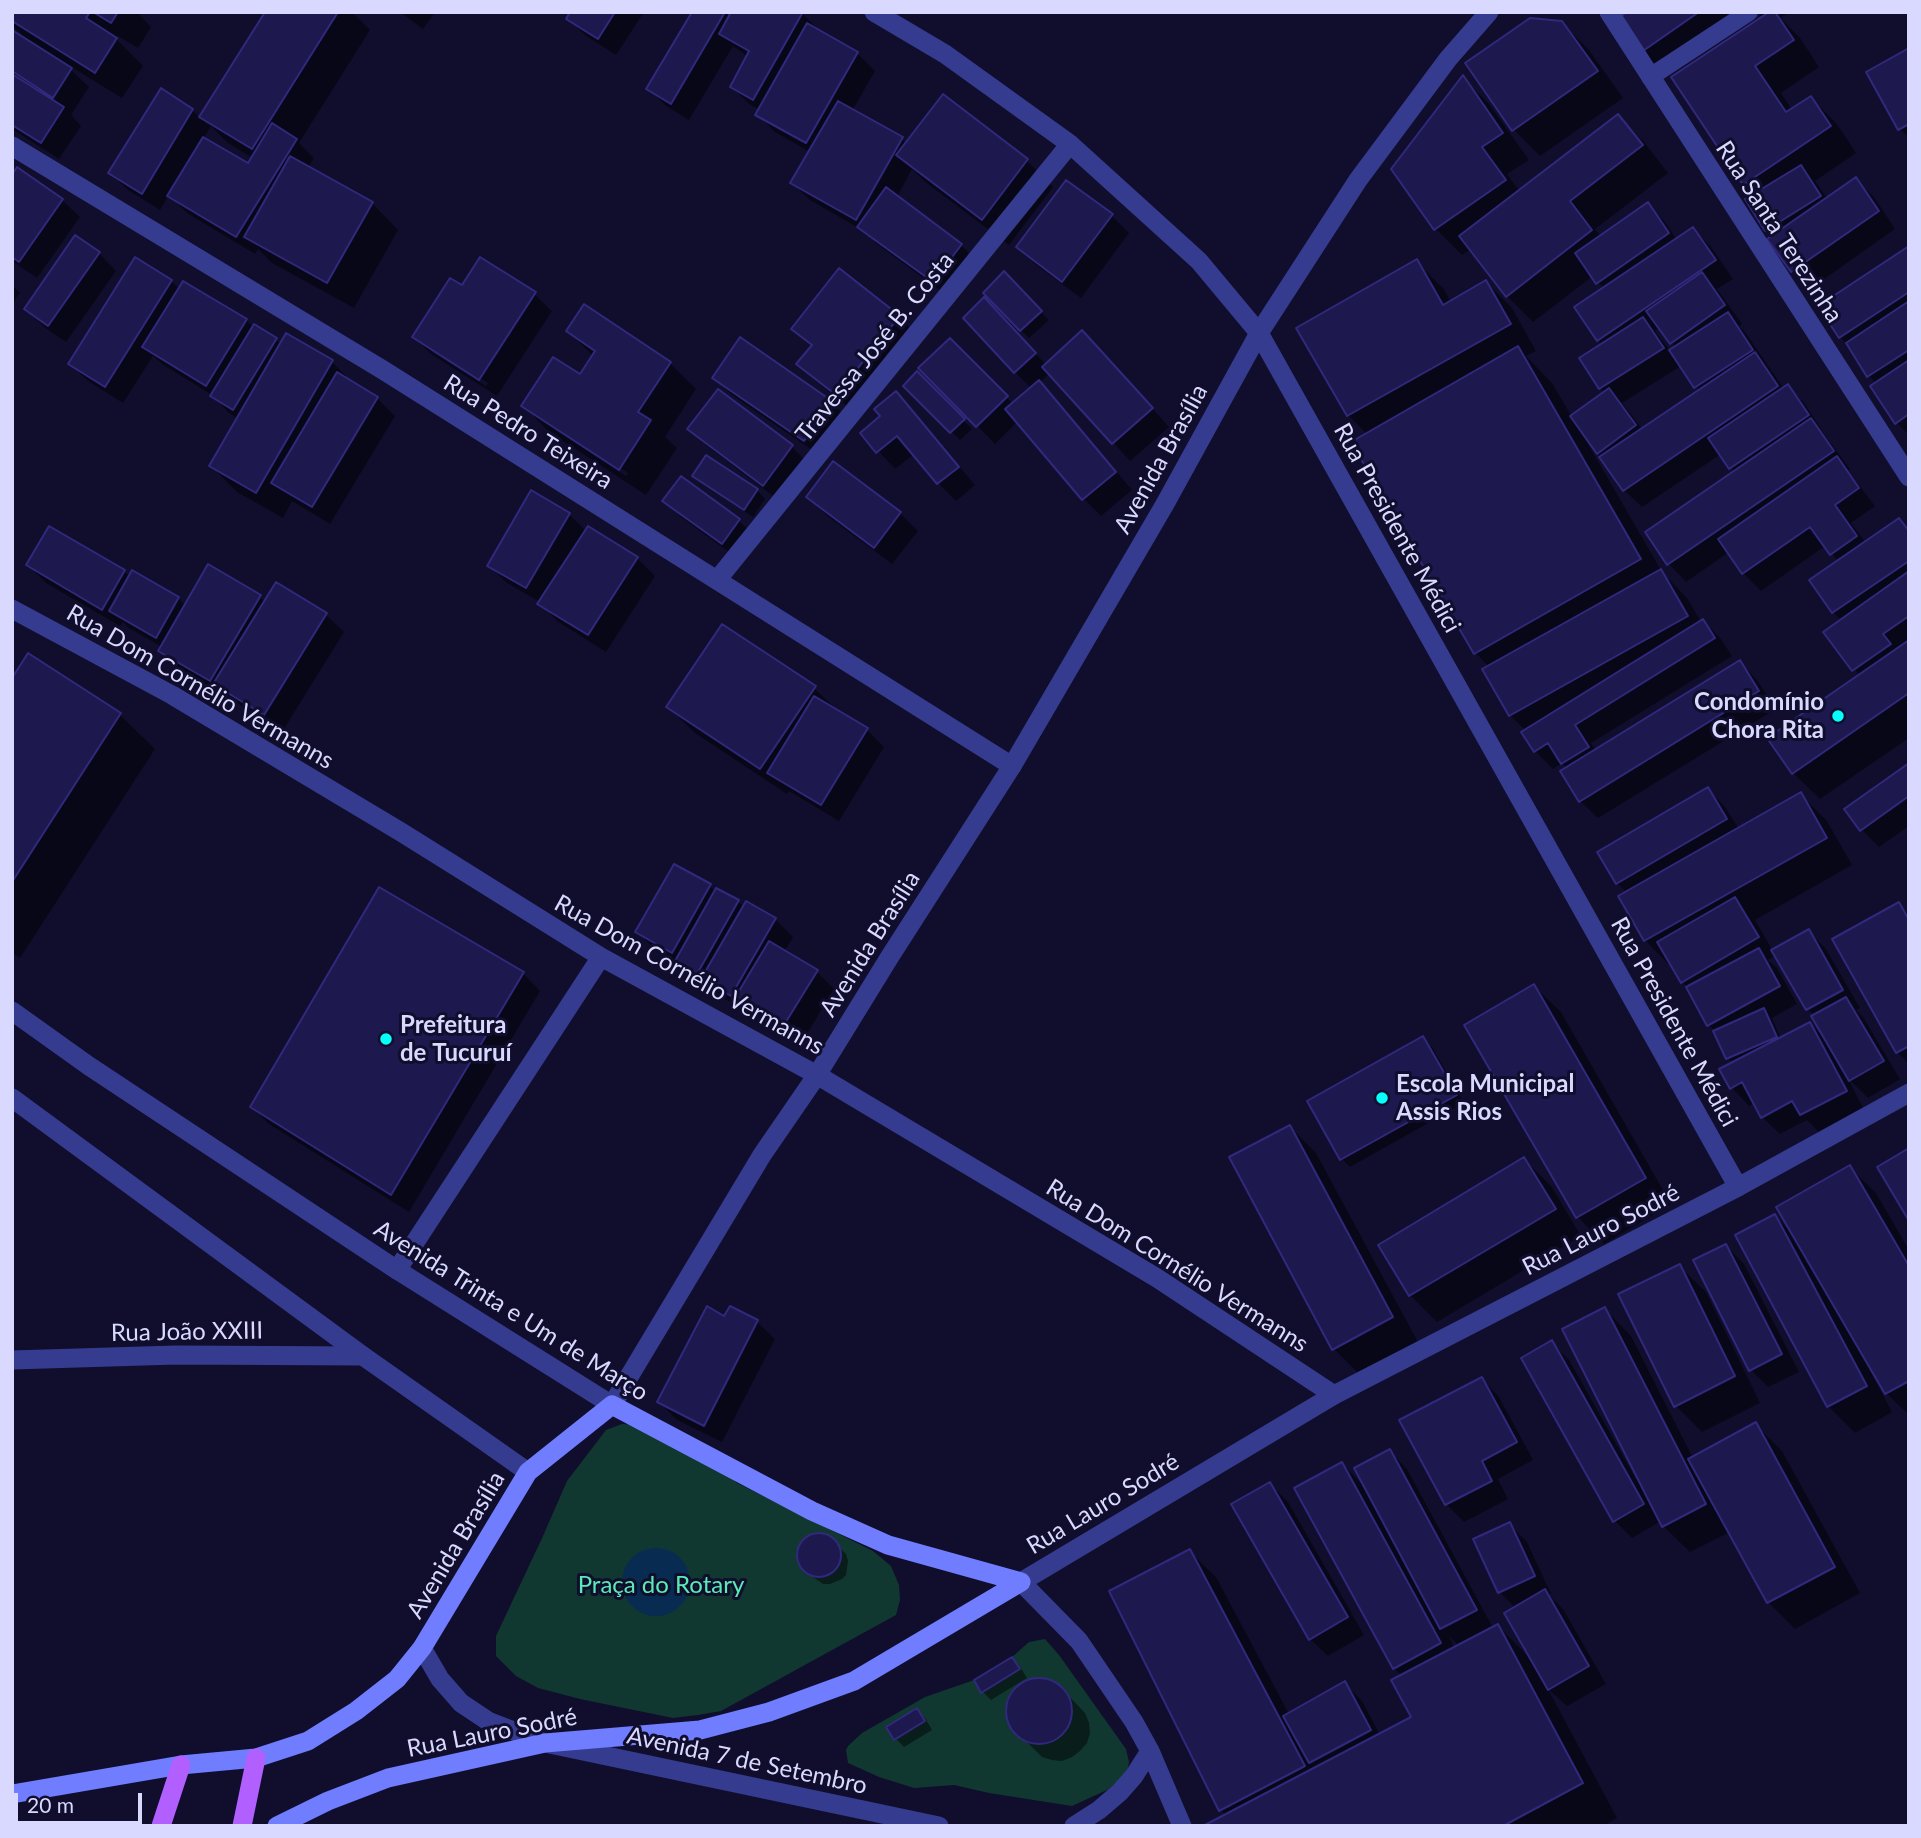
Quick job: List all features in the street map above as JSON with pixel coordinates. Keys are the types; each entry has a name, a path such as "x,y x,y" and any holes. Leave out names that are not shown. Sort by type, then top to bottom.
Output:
{"main road":[{"name":"Avenida Brasília","path":"181,1765 256,1758 308,1741 356,1711 397,1679 422,1648 528,1472 611,1405"},
{"name":"Avenida Trinta e Um de Março","path":"611,1405 812,1511 888,1545 1021,1582"},
{"name":"Rua Lauro Sodré","path":"277,1826 328,1801 388,1778 545,1743 700,1730 769,1712 854,1681 1021,1582"},
{"path":"242,1826 256,1758"},
{"path":"12,1794 181,1765 161,1826"}],"street":[{"name":"Rua Presidente Médici","path":"874,12 945,54 1070,144 1199,261 1259,333 1738,1186"},
{"name":"Avenida Brasília","path":"611,1405 762,1155 817,1075 1012,766 1165,504 1259,333 1358,180 1448,59 1489,12"},
{"name":"Rua Santa Terezinha","path":"1609,12 1909,477"},
{"name":"Travessa José B. Costa","path":"717,580 1070,144"},
{"name":"Rua Pedro Teixeira","path":"12,146 383,370 1012,766"},
{"name":"Rua Dom Cornélio Vermanns","path":"12,609 172,695 401,832 601,957 817,1075 1157,1278 1334,1395"},
{"path":"397,1270 601,957"},
{"name":"Avenida Trinta e Um de Março","path":"12,1011 89,1066 397,1270 611,1405"},
{"name":"Rua Lauro Sodré","path":"1021,1582 1334,1395 1738,1186 1909,1093"},
{"path":"12,1098 363,1356 528,1472"},
{"name":"Rua João XXIII","path":"12,1360 176,1355 363,1356"},
{"path":"1021,1582 1079,1641 1134,1723 1150,1751 1182,1826"},
{"name":"Avenida 7 de Setembro","path":"422,1648 440,1679 461,1703 488,1721 545,1743 939,1826"},
{"path":"1074,1826 1120,1792 1150,1751"}],"lane":[{"path":"1650,77 1749,12"}],"green space":[{"name":"Praça do Rotary","path":"622,1424 665,1427 737,1483 873,1551 891,1566 899,1585 900,1600 896,1615 721,1711 698,1715 673,1718 580,1699 538,1688 516,1676 496,1656 496,1636 567,1481 606,1430"},
{"path":"1045,1639 1126,1749 1129,1762 1127,1774 1107,1790 1072,1806 954,1785 914,1788 879,1777 848,1763 846,1750 862,1733 925,1697 977,1679 1012,1657 1029,1642"}],"water":[{"path":"656,1548 669,1551 680,1558 687,1569 690,1582 687,1595 680,1606 669,1613 656,1616 643,1613 632,1606 625,1595 622,1582 625,1569 632,1558 643,1551"}],"building":[{"path":"12,12 90,12 86,18 117,38 95,73 12,21"},
{"path":"93,12 118,12 111,23"},
{"path":"265,12 338,12 252,149 199,117"},
{"path":"570,12 615,12 598,39 566,19"},
{"path":"692,12 725,12 671,104 646,89"},
{"path":"731,12 803,12 753,100 730,87 749,51 719,34"},
{"path":"1627,12 1699,12 1640,53 1617,19"},
{"path":"1769,12 1775,12 1794,40 1755,66 1786,112 1811,96 1831,126 1743,185 1671,77"},
{"path":"1530,18 1562,21 1598,71 1512,131 1465,63"},
{"path":"807,23 858,52 806,143 755,115"},
{"path":"12,30 72,68 53,98 12,71"},
{"path":"1909,48 1909,124 1898,130 1866,72"},
{"path":"12,74 64,107 41,143 12,125"},
{"path":"1463,75 1503,133 1482,147 1506,180 1434,230 1391,169"},
{"path":"161,88 193,109 142,194 108,173"},
{"path":"943,94 1028,159 982,220 896,155"},
{"path":"838,101 903,137 856,220 790,183"},
{"path":"1618,114 1643,145 1570,201 1592,230 1506,297 1459,236"},
{"path":"272,123 297,139 236,237 167,196 203,137 248,163"},
{"path":"290,156 373,202 327,283 244,237"},
{"path":"1801,165 1821,196 1765,231 1745,199"},
{"path":"17,167 63,199 19,262 12,257 12,175"},
{"path":"1856,177 1879,211 1791,272 1767,239"},
{"path":"1066,180 1113,214 1062,282 1016,247"},
{"path":"886,187 962,244 933,282 857,227"},
{"path":"1648,202 1669,233 1596,284 1575,253"},
{"path":"1693,227 1716,260 1597,341 1574,307"},
{"path":"75,235 100,252 48,326 24,309"},
{"path":"1909,246 1909,292 1839,338 1818,306"},
{"path":"135,257 172,280 105,387 68,364"},
{"path":"480,257 536,292 479,380 412,337 450,278 462,285"},
{"path":"1417,259 1443,305 1486,280 1511,324 1347,416 1296,328"},
{"path":"839,268 900,316 836,395 796,364 812,345 791,329"},
{"path":"1004,271 1042,311 1020,331 983,293"},
{"path":"1702,272 1725,305 1670,344 1646,311"},
{"path":"183,281 247,319 206,386 142,347"},
{"path":"984,297 1036,353 1014,373 963,318"},
{"path":"1909,301 1909,350 1867,377 1846,343"},
{"path":"584,304 671,362 638,412 651,420 619,470 521,406 553,357 580,374 595,351 566,331"},
{"path":"1728,312 1753,350 1694,388 1669,350"},
{"path":"1643,317 1664,348 1599,389 1579,358"},
{"path":"254,324 277,338 233,410 210,396"},
{"path":"1082,330 1153,408 1112,444 1042,367"},
{"path":"286,333 333,360 256,493 209,466"},
{"path":"740,337 832,401 804,441 712,378"},
{"path":"950,338 1008,396 976,427 918,368"},
{"path":"1518,346 1641,559 1474,654 1351,442"},
{"path":"1755,352 1778,386 1623,491 1599,457"},
{"path":"1909,360 1909,414 1895,424 1870,386"},
{"path":"917,371 965,419 950,433 903,386"},
{"path":"337,372 378,397 312,507 271,483"},
{"path":"1039,380 1116,472 1082,500 1005,409"},
{"path":"1788,384 1809,415 1729,469 1708,438"},
{"path":"1609,388 1636,425 1597,454 1570,416"},
{"path":"718,389 793,445 763,486 687,429"},
{"path":"896,391 959,467 937,484 897,436 876,453 860,433 880,416 874,409"},
{"path":"1811,418 1834,451 1667,565 1645,532"},
{"path":"706,455 758,489 744,510 692,476"},
{"path":"1837,456 1859,488 1835,505 1857,536 1830,555 1810,527 1742,574 1718,539"},
{"path":"833,461 901,512 874,548 806,497"},
{"path":"681,476 740,519 722,544 662,501"},
{"path":"531,490 570,513 526,588 487,566"},
{"path":"1899,518 1909,531 1909,561 1832,613 1809,580"},
{"path":"49,526 125,570 102,610 26,565"},
{"path":"588,526 638,557 588,635 537,604"},
{"path":"208,564 261,595 210,681 158,651"},
{"path":"1661,569 1688,616 1509,716 1482,669"},
{"path":"132,570 179,597 156,638 109,611"},
{"path":"1909,571 1909,616 1883,634 1891,644 1852,671 1823,632"},
{"path":"276,582 327,613 264,715 213,684"},
{"path":"1703,619 1715,638 1575,725 1589,747 1561,764 1548,743 1534,752 1521,732"},
{"path":"722,624 816,686 760,769 666,707"},
{"name":"Condomínio Chora Rita","path":"1909,640 1909,693 1792,774 1767,738"},
{"path":"28,653 121,713 12,882 12,678"},
{"path":"1740,660 1759,691 1579,802 1560,771"},
{"path":"814,696 868,728 821,805 767,773"},
{"path":"1909,763 1909,796 1860,831 1844,809"},
{"path":"1708,787 1727,819 1616,884 1597,852"},
{"path":"1801,792 1827,838 1644,941 1618,896"},
{"path":"674,864 711,884 672,953 635,932"},
{"name":"Prefeitura de Tucuruí","path":"379,887 524,972 391,1195 250,1107"},
{"path":"716,888 739,900 697,974 675,961"},
{"path":"1735,897 1759,937 1681,983 1657,942"},
{"path":"746,901 776,918 731,996 701,979"},
{"path":"1899,902 1909,920 1909,1046 1896,1053 1832,939"},
{"path":"1809,929 1843,990 1806,1010 1771,950"},
{"path":"769,941 818,970 784,1025 736,996"},
{"path":"1759,948 1780,986 1707,1026 1686,987"},
{"path":"1534,984 1646,1178 1576,1218 1464,1025"},
{"path":"1846,997 1884,1061 1849,1081 1811,1016"},
{"path":"1764,1008 1777,1037 1726,1059 1713,1031"},
{"path":"1810,1022 1847,1091 1800,1115 1792,1101 1761,1118 1742,1082 1730,1089 1719,1069"},
{"name":"Escola Municipal Assis Rios","path":"1423,1036 1457,1095 1340,1160 1307,1101"},
{"path":"1290,1125 1393,1317 1332,1350 1229,1157"},
{"path":"1909,1148 1909,1221 1877,1167"},
{"path":"1524,1157 1556,1209 1409,1296 1378,1245"},
{"path":"1850,1165 1909,1266 1909,1381 1885,1394 1776,1207"},
{"path":"1775,1214 1867,1386 1827,1407 1735,1235"},
{"path":"1726,1244 1782,1354 1749,1371 1693,1260"},
{"path":"1680,1264 1735,1376 1674,1407 1618,1294"},
{"path":"707,1306 724,1316 730,1306 758,1320 704,1426 657,1402"},
{"path":"1605,1307 1706,1504 1662,1527 1562,1329"},
{"path":"1552,1340 1644,1504 1613,1522 1521,1358"},
{"path":"1482,1377 1517,1442 1482,1461 1492,1481 1445,1505 1399,1420"},
{"path":"1756,1422 1835,1567 1767,1603 1688,1459"},
{"path":"1390,1449 1477,1610 1440,1629 1354,1468"},
{"path":"1342,1462 1441,1643 1393,1669 1294,1488"},
{"path":"1270,1482 1348,1617 1309,1640 1231,1504"},
{"path":"1510,1522 1535,1576 1498,1593 1473,1539"},
{"path":"819,1533 834,1540 841,1555 834,1570 819,1577 804,1570 797,1555 804,1540"},
{"path":"1190,1549 1305,1766 1219,1811 1109,1591"},
{"path":"1545,1589 1589,1666 1548,1690 1504,1613"},
{"path":"1498,1624 1583,1783 1503,1826 1203,1826 1411,1717 1391,1680"},
{"path":"1012,1657 1020,1669 981,1693 974,1680"},
{"path":"1039,1678 1052,1681 1062,1688 1069,1698 1072,1711 1069,1724 1062,1734 1052,1741 1039,1744 1026,1741 1016,1734 1009,1724 1006,1711 1009,1698 1016,1688 1026,1681"},
{"path":"1345,1681 1371,1730 1309,1763 1283,1716"},
{"path":"917,1708 925,1721 894,1740 886,1727"}],"place":[{"name":"Condomínio Chora Rita","path":"1838,716"},
{"name":"Prefeitura de Tucuruí","path":"386,1039"},
{"name":"Escola Municipal Assis Rios","path":"1382,1098"}]}
